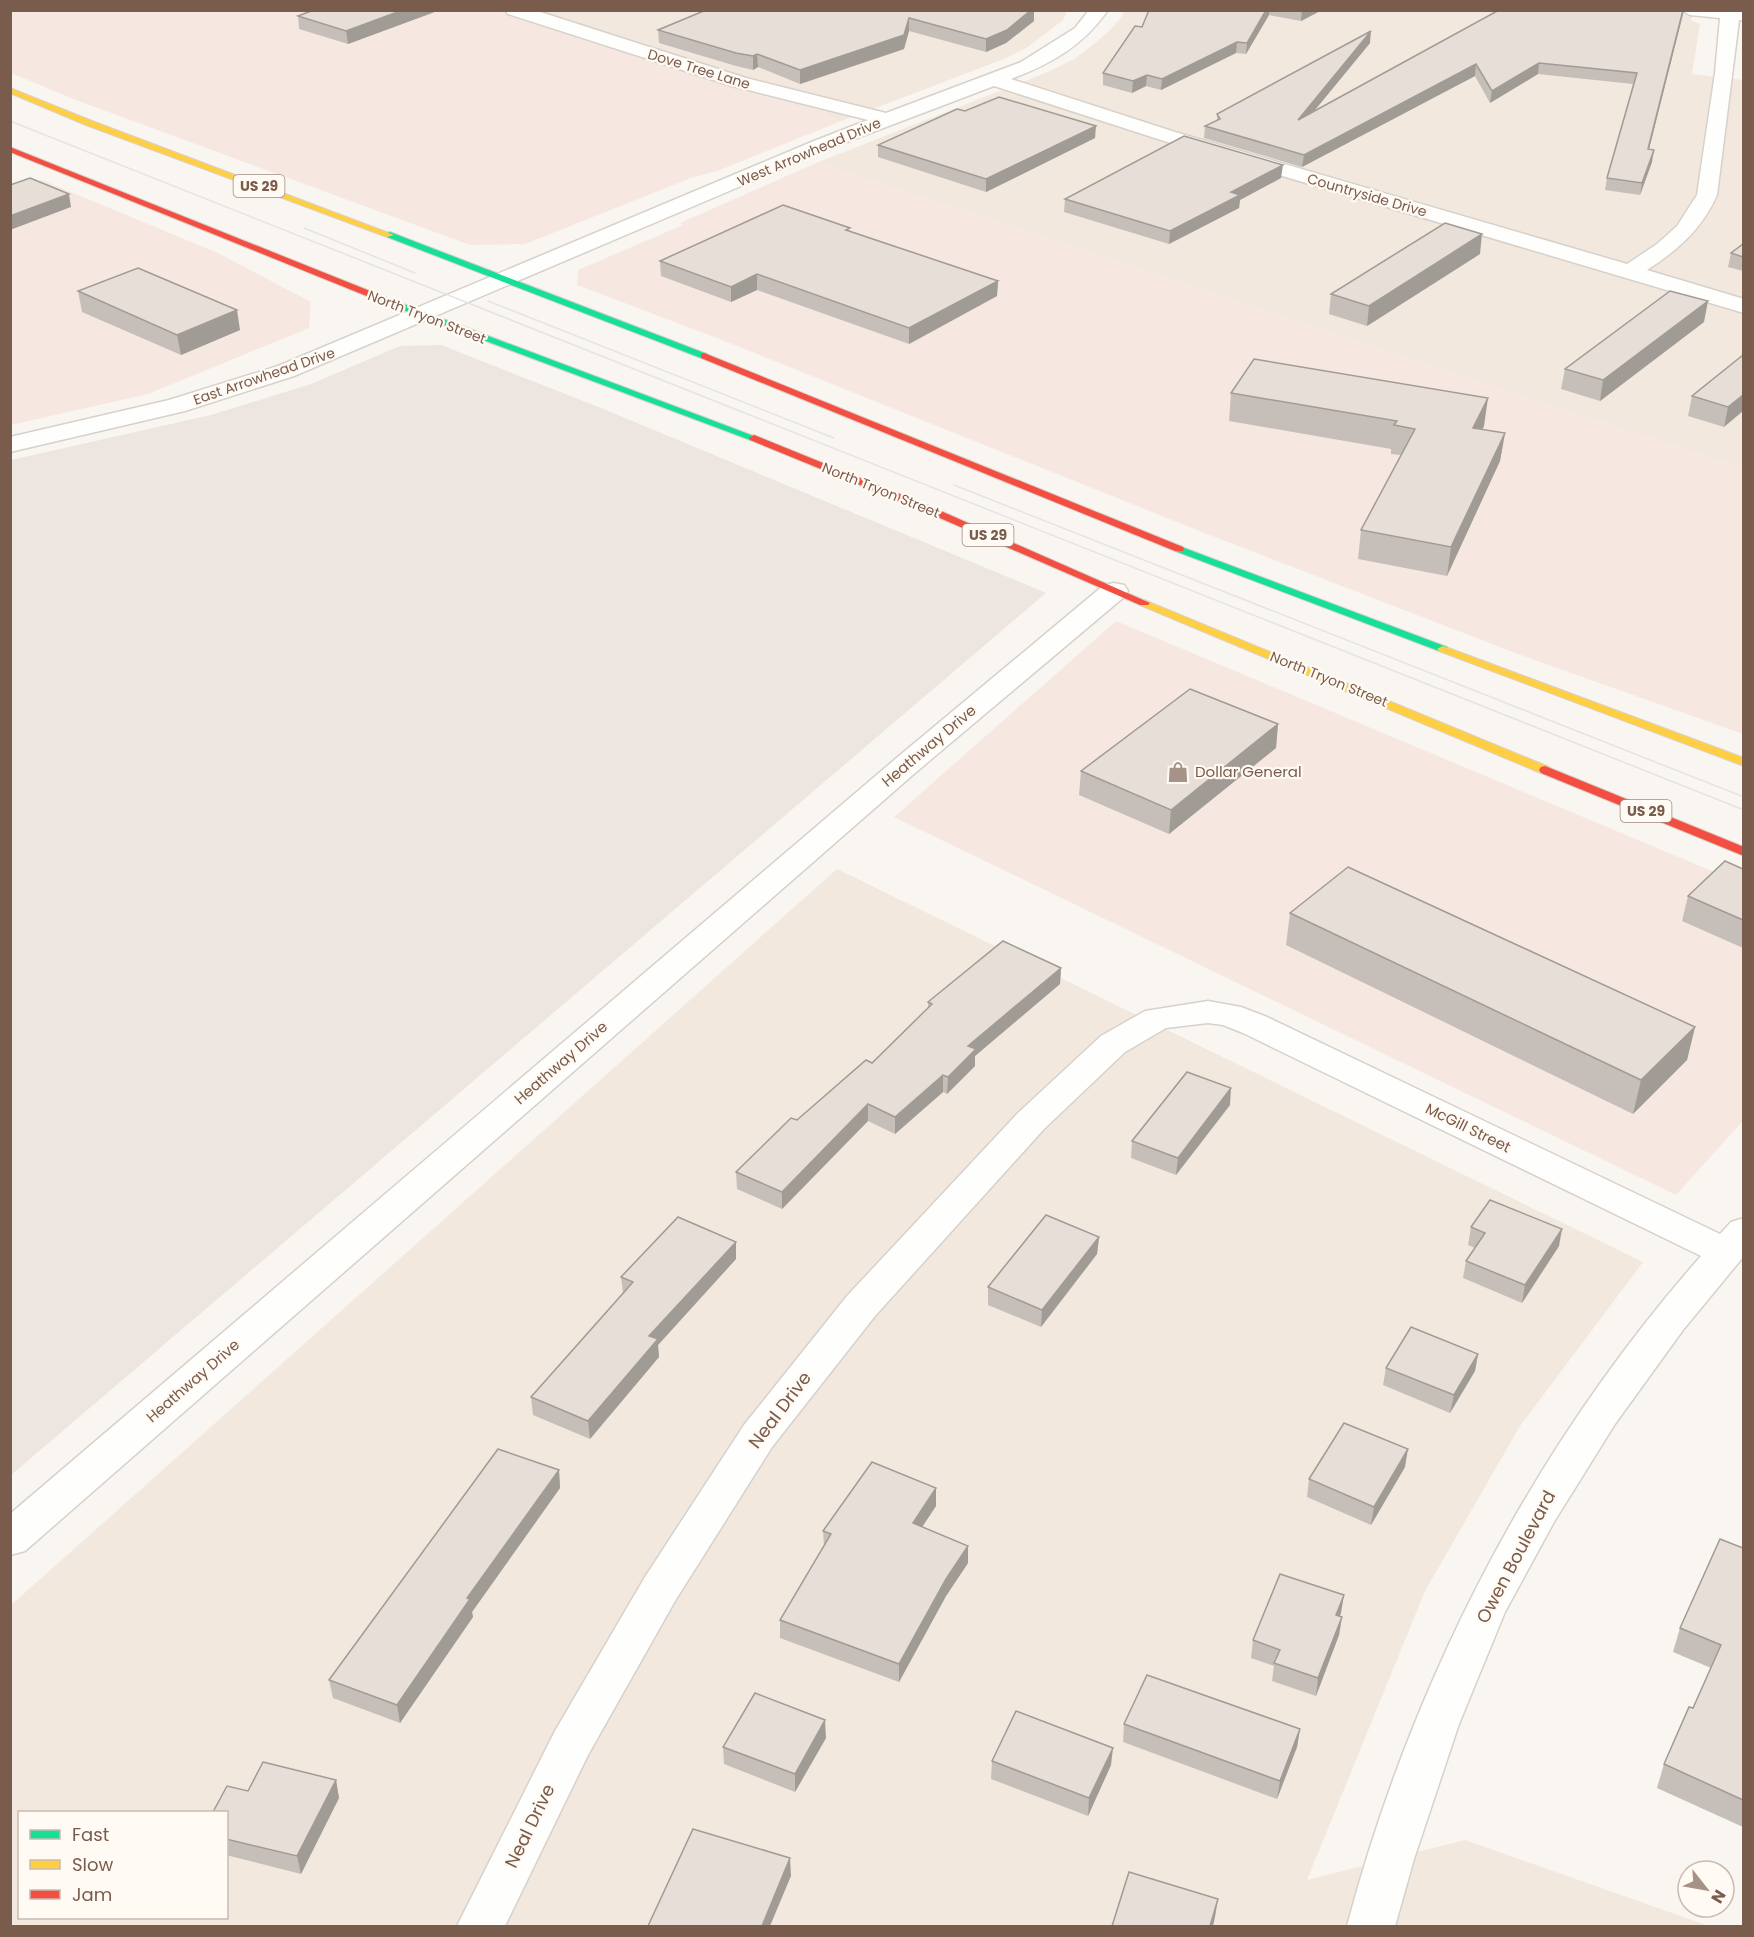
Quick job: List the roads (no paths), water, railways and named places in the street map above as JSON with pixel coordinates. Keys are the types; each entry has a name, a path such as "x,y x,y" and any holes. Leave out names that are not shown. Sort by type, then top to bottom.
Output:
{"main road":[{"name":"US 29","path":"10,90 89,123 509,279 843,411 1165,544 1743,762"},
{"name":"North Tryon Street","path":"10,148 421,315 755,439 930,510 1114,591 1743,852"}],"street":[{"name":"Dove Tree Lane","path":"513,10 739,82 886,119"},
{"name":"West Arrowhead Drive","path":"509,279 886,119 1028,66 1082,32 1098,10"},
{"path":"1630,272 1669,246 1687,230 1700,213 1707,195 1727,103 1724,73 1737,15 1690,10"},
{"name":"Countryside Drive","path":"992,79 1168,136 1743,306"},
{"name":"East Arrowhead Drive","path":"10,445 177,406 286,371 509,279"},
{"name":"Heathway Drive","path":"10,1539 904,767 1114,591"},
{"name":"McGill Street","path":"1208,1012 1229,1015 1255,1025 1734,1242"},
{"name":"Neal Drive","path":"482,1926 571,1744 615,1664 758,1436 861,1306 1032,1120 1113,1044 1157,1018 1208,1012"},
{"name":"Owen Boulevard","path":"1371,1926 1381,1885 1437,1722 1484,1613 1547,1496 1582,1441 1658,1335 1734,1242"}],"tram line":[{"path":"10,121 1744,810"},
{"path":"304,228 415,273"},
{"path":"488,301 834,438"},
{"path":"954,485 1744,797"}],"place":[{"name":"Dollar General","path":"1178,772"}]}
